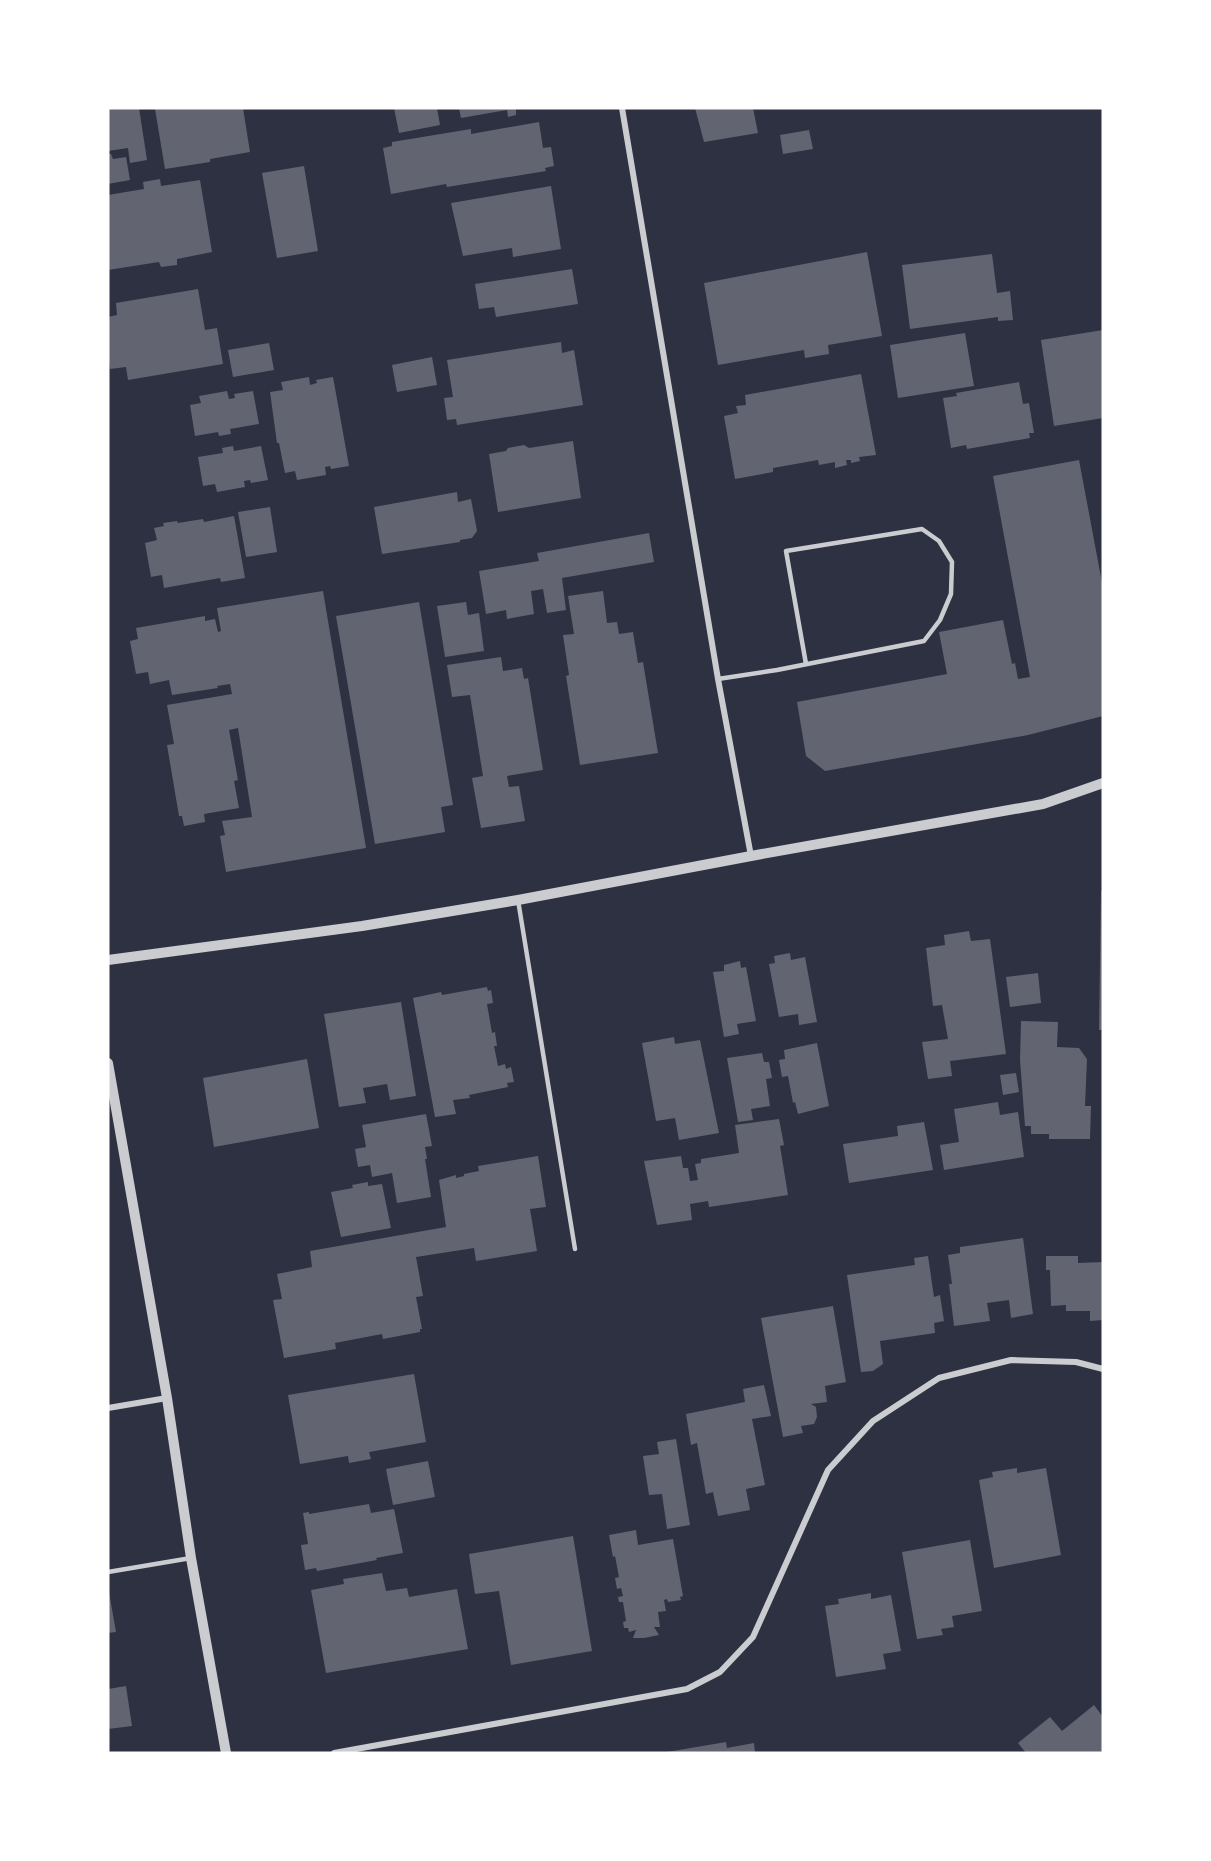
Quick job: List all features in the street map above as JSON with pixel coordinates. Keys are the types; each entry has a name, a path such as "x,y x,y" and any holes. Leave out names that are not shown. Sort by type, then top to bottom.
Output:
{"street":[{"path":"622,108 718,679 751,855"},
{"path":"108,960 362,926 518,900 751,855 1043,804 1103,783"},
{"path":"108,1063 226,1753"},
{"path":"334,1753 687,1689 720,1672 753,1637 828,1470 873,1420 939,1378 1011,1360 1077,1362 1103,1369"},
{"path":"108,1408 167,1398"}],"lane":[{"path":"718,679 806,664 924,641 940,620 951,594 952,562 939,542 922,529 786,551 806,664"},
{"path":"518,900 575,1249"},
{"path":"108,1572 191,1558"}],"building":[{"path":"108,108 139,108 147,160 130,163 128,148 108,151"},
{"path":"243,108 250,152 210,159 210,162 165,169 155,109"},
{"path":"394,108 437,108 440,125 399,133"},
{"path":"459,108 516,108 516,115 508,117 507,110 461,118"},
{"path":"695,108 753,108 758,133 704,142"},
{"path":"539,122 543,148 551,147 554,166 545,168 546,171 447,187 446,184 391,194 383,148 392,146 392,142 471,129 471,134"},
{"path":"809,130 813,149 783,154 780,135"},
{"path":"108,154 111,154 113,159 126,157 130,180 108,184"},
{"path":"304,166 318,251 277,258 262,173"},
{"path":"160,179 161,186 200,180 212,252 177,259 177,265 161,267 159,262 108,270 108,195 144,189 143,182"},
{"path":"551,186 561,249 513,257 512,248 463,256 451,203"},
{"path":"867,252 882,336 828,345 829,354 805,358 804,350 718,365 704,283"},
{"path":"992,254 997,293 1010,291 1013,320 998,321 998,317 910,329 902,265"},
{"path":"572,269 578,304 496,317 494,307 479,309 475,284"},
{"path":"198,289 205,330 217,328 223,364 128,380 126,367 110,369 108,317 117,315 116,303"},
{"path":"1103,330 1103,418 1054,426 1041,340"},
{"path":"965,333 974,386 898,398 890,345"},
{"path":"561,342 562,353 574,350 583,405 457,425 456,419 447,420 444,398 453,397 447,360"},
{"path":"269,343 274,370 233,377 228,350"},
{"path":"432,357 437,385 397,392 392,365"},
{"path":"861,374 876,455 859,457 860,461 851,463 851,460 846,460 847,465 835,468 835,462 819,465 818,460 773,468 773,472 735,479 724,416 738,413 736,406 746,405 745,395"},
{"path":"309,377 310,385 317,383 316,380 333,377 349,466 331,469 330,466 325,467 326,475 297,480 295,471 285,473 279,443 277,443 270,392 283,390 281,382"},
{"path":"1019,382 1023,404 1029,403 1034,433 1029,433 1030,438 967,449 966,445 951,448 943,398 957,396 956,393"},
{"path":"227,391 229,399 235,398 234,394 253,391 259,424 230,429 231,434 219,436 218,432 195,436 190,405 201,403 199,396"},
{"path":"573,441 581,498 498,512 489,454 524,445 529,448"},
{"path":"233,446 234,451 261,446 268,480 251,483 250,480 244,481 245,487 217,492 215,484 203,486 198,457 223,453 222,448"},
{"path":"1079,460 1103,588 1103,716 1028,735 825,771 806,756 797,702 947,674 939,632 1003,620 1012,664 1015,663 1018,679 1030,677 993,476"},
{"path":"457,492 458,502 471,499 477,531 472,538 460,540 460,542 382,554 374,507"},
{"path":"270,507 277,552 246,557 238,512"},
{"path":"234,516 245,578 221,582 220,578 164,588 162,575 151,577 145,543 157,540 154,528 164,526 163,523 203,519 204,522"},
{"path":"649,533 654,562 562,578 566,610 547,613 543,589 531,591 534,614 507,619 506,610 486,614 479,571 539,561 537,553"},
{"path":"323,591 366,848 226,872 220,836 225,835 222,821 252,817 238,728 229,730 238,780 234,781 239,808 204,814 205,822 184,826 182,816 179,816 167,745 174,744 167,705 232,694 230,684 172,695 169,680 150,684 148,672 136,674 130,641 138,639 136,628 205,616 205,621 215,619 218,632 221,631 217,608"},
{"path":"603,591 607,623 617,622 619,634 633,632 638,663 643,662 658,753 580,765 566,676 569,675 563,635 574,634 568,596"},
{"path":"419,602 453,805 441,807 445,832 375,844 336,616"},
{"path":"466,602 468,615 479,613 484,651 445,657 437,606"},
{"path":"501,657 503,671 522,668 524,679 528,678 543,770 507,776 509,787 519,786 525,821 481,828 472,778 483,776 470,695 452,697 447,665"},
{"path":"1101,891 1103,891 1103,1030 1099,1030"},
{"path":"969,931 971,941 990,939 1006,1054 950,1061 952,1076 928,1079 922,1042 948,1039 942,1005 933,1006 926,948 945,945 944,935"},
{"path":"790,953 791,960 805,957 817,1022 799,1025 798,1014 779,1017 769,964 775,963 774,956"},
{"path":"740,961 741,968 746,967 756,1021 737,1024 739,1034 724,1037 713,972 724,971 724,965"},
{"path":"1038,973 1041,1003 1010,1007 1006,977"},
{"path":"487,987 488,991 491,990 493,1003 487,1004 492,1033 495,1032 497,1046 494,1046 498,1066 505,1064 506,1069 511,1067 514,1082 507,1083 508,1087 469,1095 470,1098 453,1100 456,1114 435,1117 413,998 441,992 442,995"},
{"path":"401,1002 416,1096 390,1100 387,1084 363,1088 366,1103 339,1107 324,1014"},
{"path":"1021,1021 1058,1022 1057,1047 1079,1048 1087,1059 1085,1106 1091,1106 1090,1139 1049,1139 1049,1134 1031,1134 1031,1126 1025,1126 1020,1060"},
{"path":"674,1037 675,1044 700,1040 719,1133 679,1140 675,1118 656,1121 642,1043"},
{"path":"817,1043 829,1106 798,1114 795,1102 793,1103 788,1076 782,1077 779,1060 785,1059 784,1050"},
{"path":"762,1053 764,1062 769,1062 772,1078 766,1079 770,1106 751,1109 753,1120 738,1122 727,1058"},
{"path":"307,1059 319,1128 214,1147 203,1078"},
{"path":"1016,1073 1019,1092 1003,1095 1000,1075"},
{"path":"998,1102 1000,1115 1018,1112 1024,1157 944,1170 940,1145 959,1142 954,1109"},
{"path":"426,1114 432,1146 425,1147 431,1197 397,1203 392,1173 372,1177 370,1165 358,1167 355,1149 366,1147 362,1125"},
{"path":"779,1119 784,1145 780,1146 788,1195 709,1207 708,1201 690,1204 692,1220 657,1225 644,1161 681,1156 683,1168 688,1168 690,1181 698,1180 695,1164 701,1163 701,1159 739,1153 735,1125"},
{"path":"924,1122 933,1170 849,1183 843,1144 898,1136 897,1126"},
{"path":"538,1156 546,1207 530,1209 537,1251 476,1261 474,1248 416,1257 423,1296 416,1297 422,1329 420,1332 383,1339 382,1334 335,1343 336,1349 284,1358 273,1300 282,1299 277,1274 312,1267 310,1251 446,1227 439,1180 479,1171 478,1166"},
{"path":"368,1182 368,1186 382,1184 391,1228 341,1237 331,1192 353,1188 352,1185"},
{"path":"1023,1238 1033,1314 1011,1318 1009,1300 987,1303 990,1321 954,1326 948,1255 960,1253 960,1247"},
{"path":"928,1256 934,1297 940,1295 944,1321 934,1323 935,1333 880,1341 883,1364 873,1371 861,1372 847,1275 915,1265 914,1258"},
{"path":"1046,1256 1078,1256 1078,1263 1103,1262 1103,1320 1090,1321 1090,1311 1066,1311 1066,1305 1051,1306 1050,1270 1046,1270"},
{"path":"833,1306 846,1382 825,1386 827,1402 811,1404 816,1407 817,1417 814,1424 801,1426 803,1433 783,1437 761,1318"},
{"path":"414,1374 426,1442 369,1452 371,1459 349,1463 348,1456 300,1464 288,1395"},
{"path":"764,1385 771,1416 752,1419 765,1485 746,1489 750,1510 718,1516 713,1492 706,1494 697,1443 691,1445 686,1414 745,1402 743,1389"},
{"path":"676,1439 690,1525 667,1529 662,1494 649,1495 643,1456 659,1454 657,1442"},
{"path":"428,1461 435,1497 393,1505 386,1469"},
{"path":"1017,1468 1017,1473 1046,1468 1061,1555 994,1568 979,1480 993,1477 992,1472"},
{"path":"369,1504 371,1513 394,1509 403,1553 317,1571 316,1568 305,1570 301,1545 308,1544 303,1513 309,1512 309,1514"},
{"path":"636,1530 638,1545 673,1539 683,1596 680,1597 681,1600 668,1602 667,1599 664,1600 666,1611 658,1612 660,1627 654,1627 659,1635 644,1638 633,1638 636,1630 629,1632 628,1628 624,1628 623,1622 626,1621 623,1602 619,1602 618,1597 623,1596 621,1588 617,1589 615,1578 619,1577 609,1535"},
{"path":"573,1536 592,1651 511,1665 499,1591 475,1594 469,1554"},
{"path":"970,1540 982,1611 952,1616 954,1627 941,1629 943,1635 917,1639 902,1552"},
{"path":"382,1573 386,1591 407,1588 409,1597 457,1589 468,1649 326,1673 311,1590 344,1584 343,1579"},
{"path":"108,1593 116,1632 108,1633"},
{"path":"871,1593 871,1599 891,1595 901,1651 883,1654 886,1669 836,1677 825,1606 839,1604 838,1599"},
{"path":"126,1686 132,1726 108,1729 108,1689"},
{"path":"1094,1705 1103,1717 1103,1753 1026,1753 1018,1743 1050,1717 1062,1731"},
{"path":"726,1742 727,1748 754,1743 755,1753 661,1753"}]}
